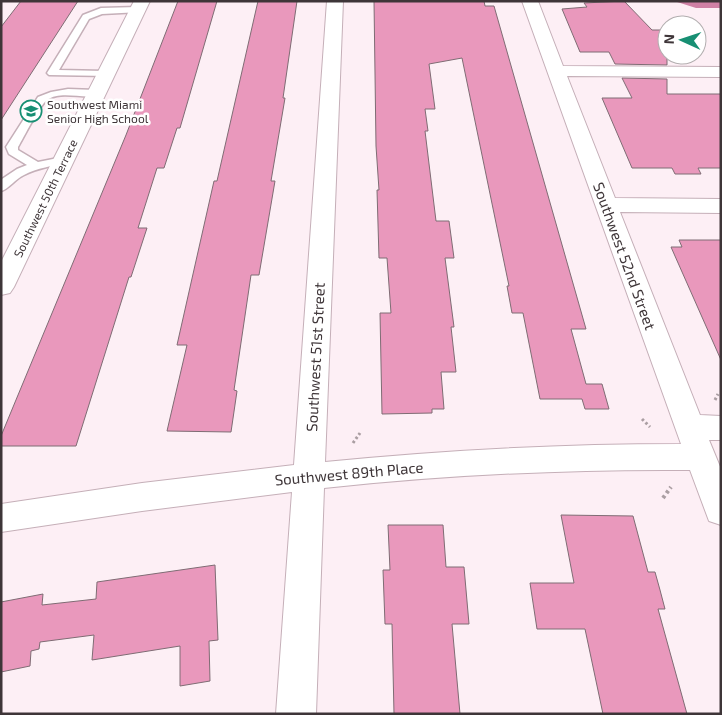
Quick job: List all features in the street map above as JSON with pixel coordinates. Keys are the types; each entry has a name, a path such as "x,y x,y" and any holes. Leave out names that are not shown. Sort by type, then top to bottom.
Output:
{"street":[{"name":"Southwest 51st Street","path":"296,714 307,477 335,1"},
{"name":"Southwest 52nd Street","path":"530,1 721,511"},
{"name":"Southwest 50th Terrace","path":"1,287 140,5"},
{"path":"555,71 721,72"},
{"path":"606,205 721,206"},
{"path":"689,427 721,428"},
{"name":"Southwest 89th Place","path":"1,518 167,492 307,477 437,466 568,458 700,457"}],"lane":[{"path":"105,74 52,73 86,17 101,11 140,5"},
{"path":"36,166 13,152 12,147 42,99 48,95 58,93 96,93"},
{"path":"3,183 36,166 63,160"}],"path":[{"path":"642,419 654,431"},
{"path":"349,448 360,433"},
{"path":"663,498 671,487"}],"shaded area":[{"path":"674,1 721,1 721,8 696,8"}],"building":[{"path":"21,1 78,1 1,120 1,27"},
{"path":"178,1 217,1 180,128 177,128 164,168 157,168 138,228 147,228 131,277 129,277 76,446 1,446 1,436 126,135"},
{"path":"258,1 297,1 283,98 285,98 271,181 275,181 259,275 251,275 234,390 237,391 231,432 167,431 187,345 177,345 214,181 217,181"},
{"path":"374,1 484,1 485,6 494,6 586,329 571,329 586,384 602,384 609,409 585,409 582,399 540,399 523,313 512,313 507,286 509,286 462,58 429,64 435,109 425,109 428,131 425,131 436,221 449,221 454,258 445,258 454,327 451,327 456,372 441,372 444,409 432,409 432,413 382,414 380,313 391,313 387,258 379,258"},
{"path":"624,1 652,30 657,30 657,65 615,64 609,52 580,52 562,9 587,7 584,3"},
{"path":"622,78 667,79 667,94 721,94 721,168 698,168 701,174 675,174 672,168 632,168 602,98 632,98"},
{"path":"679,240 721,240 721,360 671,247 682,247"},
{"path":"561,515 633,516 648,572 655,572 660,590 665,609 658,609 687,714 603,714 585,629 537,629 530,583 574,583"},
{"path":"388,525 443,525 446,567 464,567 469,624 452,624 460,714 394,714 392,624 385,624 383,570 390,570"},
{"path":"215,565 218,640 209,641 210,681 180,686 180,646 92,660 94,635 40,642 39,649 31,651 30,666 1,672 1,602 43,594 42,605 96,599 97,582"}],"place":[{"name":"Southwest Miami Senior High School","path":"31,111"}]}
